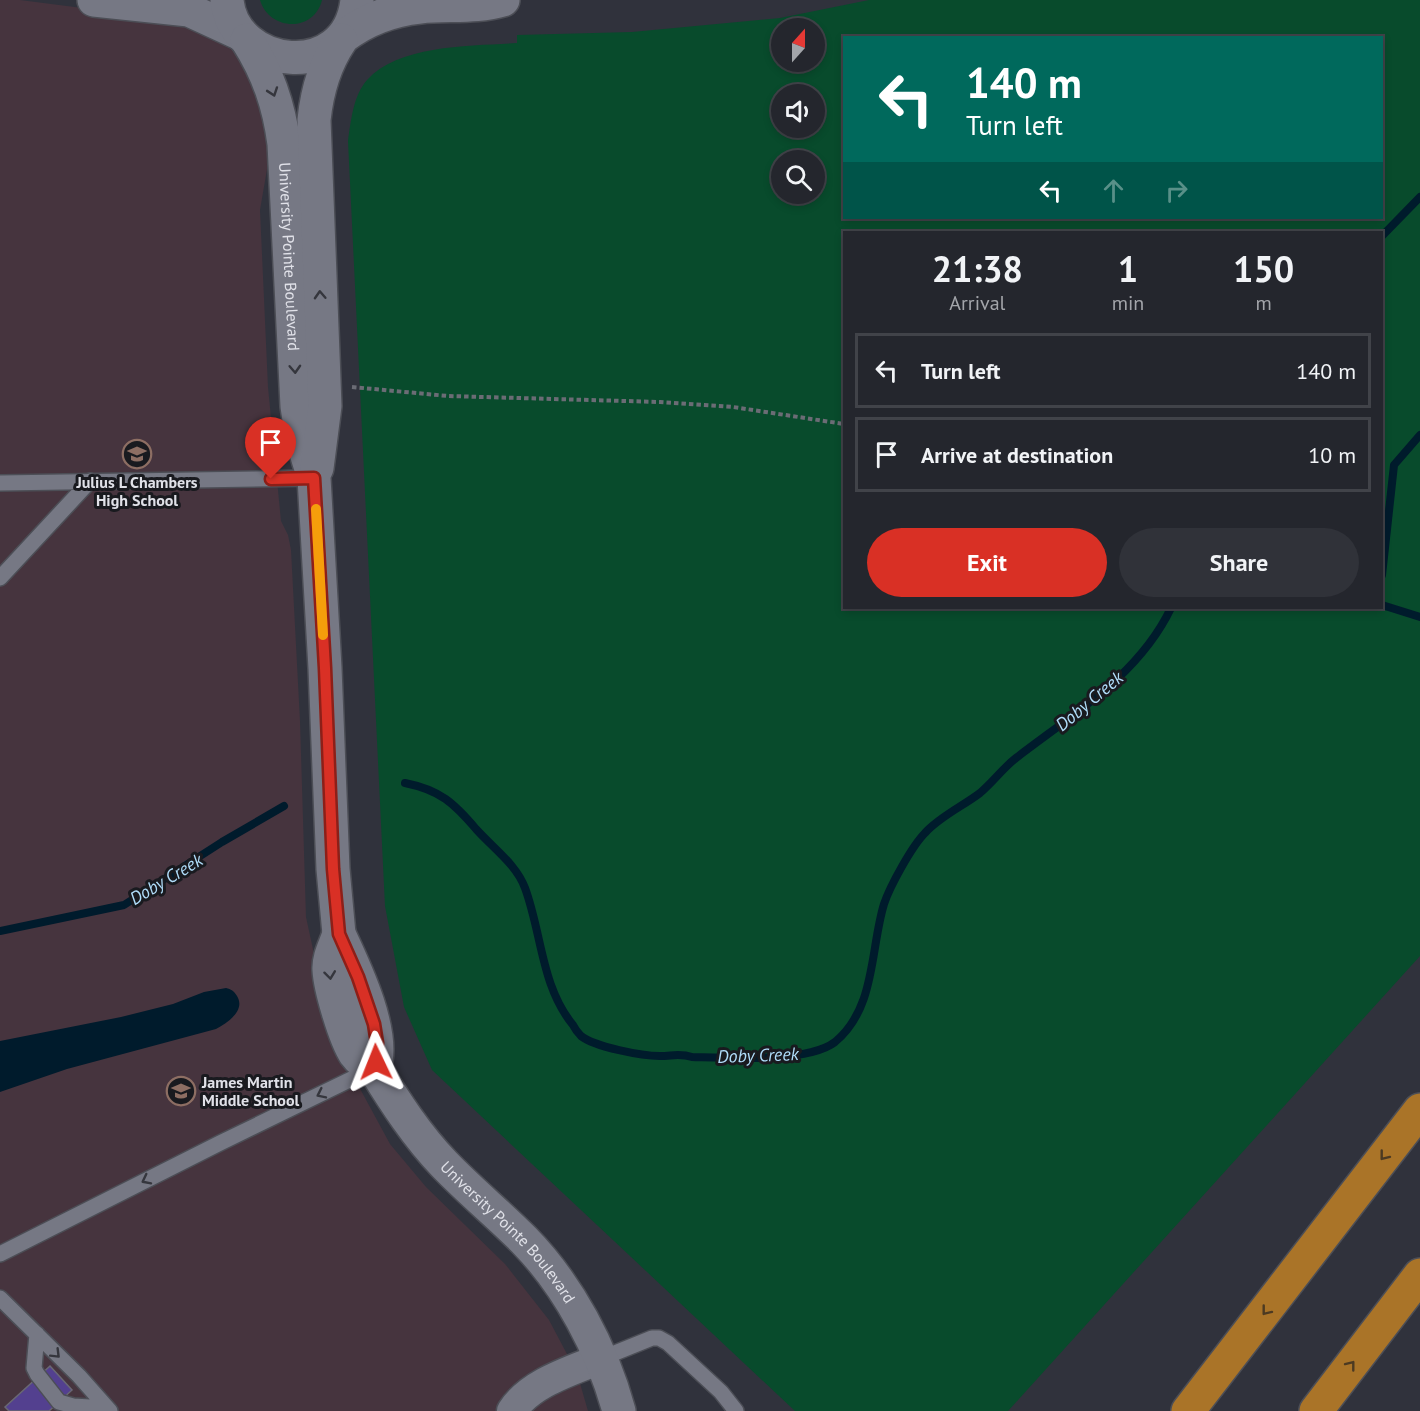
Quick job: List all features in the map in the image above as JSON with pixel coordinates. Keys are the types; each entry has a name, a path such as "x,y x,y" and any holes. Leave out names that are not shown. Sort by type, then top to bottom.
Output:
{"highway":[{"path":"1188,1411 1420,1110"},
{"path":"1316,1411 1420,1275"}],"street":[{"path":"94,0 189,10 244,37 264,51 290,57 321,53 371,20 408,9 473,5 503,0"},
{"name":"University Pointe Boulevard","path":"227,0 229,12 270,82 281,120 297,406 303,440 314,478 333,869 339,934 358,977 374,1024 377,1043 374,1068 416,1131 443,1163 540,1258 577,1310 600,1359 619,1411"},
{"name":"University Pointe Boulevard","path":"314,478 322,441 325,406 314,128 317,93 329,61 350,26 357,0"},
{"path":"512,1411 521,1400 539,1387 600,1359"}],"lane":[{"path":"0,483 314,478"},
{"path":"0,578 90,481"},
{"path":"0,1254 374,1068"},
{"path":"0,1298 79,1376 108,1410"},
{"path":"37,1334 34,1368 59,1402 108,1410"},
{"path":"600,1359 652,1338 659,1338 668,1343 721,1392 736,1411"}],"path":[{"path":"324,387 374,388 448,396 660,402 733,407 843,424"}],"shaded area":[{"path":"0,0 20,0 163,16 223,38 247,61 271,146 260,210 268,387 281,521 288,535 291,550 300,721 306,917 332,1037 390,1144 426,1187 505,1264 549,1320 577,1373 588,1411 0,1411"}],"green space":[{"path":"260,0 322,0 317,11 310,18 301,23 291,24 272,18"},
{"path":"869,0 1420,0 1420,956 1008,1411 795,1411 432,1070 404,1007 385,906 348,141 353,109 362,86 381,68 398,59 438,49 517,43 517,35 632,32 771,19 771,72 825,72 825,18 780,18"}],"water":[{"path":"226,988 236,994 239,1007 234,1016 216,1029 67,1069 0,1092 0,1041 121,1017 173,1004 204,992"}],"building":[{"path":"50,1366 72,1390 49,1411 9,1411 5,1407"}],"waterway":[{"name":"Doby Creek","path":"1383,235 1420,197"},
{"path":"1383,566 1394,465 1420,435"},
{"path":"1383,605 1420,617"},
{"name":"Doby Creek","path":"405,783 428,789 453,805 516,871 531,905 543,959 554,994 562,1010 581,1036 607,1047 652,1056 766,1058 806,1053 822,1049 835,1042 858,1013 870,978 884,904 902,867 920,839 937,822 980,793 1011,762 1103,692 1141,654 1170,609"},
{"name":"Doby Creek","path":"0,931 124,905 222,842 284,806"}],"slow traffic":[{"path":"316,509 323,635"}],"place":[{"name":"Julius L Chambers High School","path":"137,454"},
{"name":"James Martin Middle School","path":"181,1091"}],"route":[{"path":"271,479 314,478 333,869 339,934 358,977 374,1024 377,1043 376,1062"}]}
